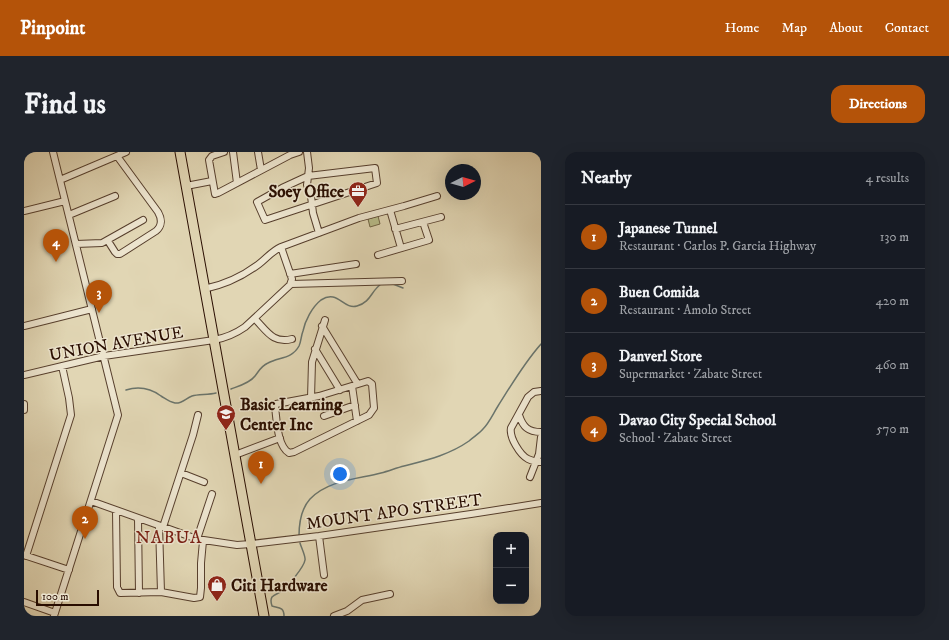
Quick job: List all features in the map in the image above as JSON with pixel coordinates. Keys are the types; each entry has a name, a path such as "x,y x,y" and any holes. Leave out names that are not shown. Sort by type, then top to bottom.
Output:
{"highway":[{"path":"180,152 264,616"}],"street":[{"path":"24,602 54,614 117,418 117,411 104,356 53,152"},
{"path":"60,180 126,152"},
{"path":"224,152 210,158 215,194 290,155 299,152"},
{"path":"233,152 237,183"},
{"path":"258,152 261,170"},
{"path":"307,152 307,185 319,232"},
{"path":"108,240 115,252 120,254 156,231 161,222 158,212 117,156"},
{"path":"375,168 377,183 265,220 257,202 308,176 375,168"},
{"path":"186,186 212,181"},
{"path":"69,215 115,196"},
{"path":"204,289 227,283 238,277 260,263 281,246 359,218 437,196"},
{"path":"24,211 65,201"},
{"path":"390,210 401,248"},
{"path":"395,229 442,217"},
{"path":"76,244 98,244 143,220"},
{"path":"378,255 429,240 423,222"},
{"path":"281,246 292,279 291,284 402,281"},
{"path":"290,274 356,264"},
{"name":"UNION AVENUE","path":"24,375 104,356 214,340 228,336 238,332 255,319 291,284"},
{"path":"24,326 92,309"},
{"path":"255,319 274,338 282,341 292,339"},
{"path":"311,398 311,368 315,349 324,323 355,384 356,421"},
{"path":"315,349 340,390"},
{"path":"62,366 71,415 25,555 69,570"},
{"path":"368,381 372,384 374,408 369,415 294,452 287,452 280,438 275,407 276,404 311,398 355,384 368,381"},
{"path":"539,462 524,457 512,436 511,428 531,393 541,391"},
{"path":"24,404 24,410"},
{"path":"324,416 355,405"},
{"path":"161,592 161,527 181,473 198,415"},
{"path":"518,415 528,430 541,432"},
{"path":"530,477 539,462 541,437"},
{"path":"235,455 280,438"},
{"path":"181,473 204,482"},
{"path":"116,511 117,587 119,592 161,592 194,598 200,597 200,540 212,494"},
{"name":"MOUNT APO STREET","path":"91,501 200,540 237,545 319,536 541,503"},
{"path":"138,518 139,593"},
{"path":"319,536 324,575"},
{"path":"334,616 347,611 362,600 390,594"}],"green space":[{"path":"378,216 380,224 370,227 368,219"}],"waterway":[{"path":"231,389 250,381 266,364 289,356 293,353 300,344 307,319 312,310 321,300 327,297 332,297 348,305 357,306 365,302 381,284"},
{"path":"393,284 403,288"},
{"path":"299,536 300,521 304,507 310,499 325,488 344,481 421,462 454,450 469,441 487,424 518,374 541,344"},
{"path":"126,390 135,388 149,390 175,403 180,403 194,395 216,393"},
{"path":"284,616 282,609 272,606 271,599 288,585 299,572 304,563 305,557 300,543"}],"place":[{"name":"Soey Office","path":"358,208"},
{"name":"Davao City Special School","path":"56,262"},
{"name":"Danverl Store","path":"99,313"},
{"name":"Basic Learning Center Inc","path":"226,431"},
{"name":"Japanese Tunnel","path":"261,484"},
{"name":"Buen Comida","path":"85,539"},
{"name":"Citi Hardware","path":"217,602"}],"district":[{"name":"NABUA","path":"169,537"}]}
